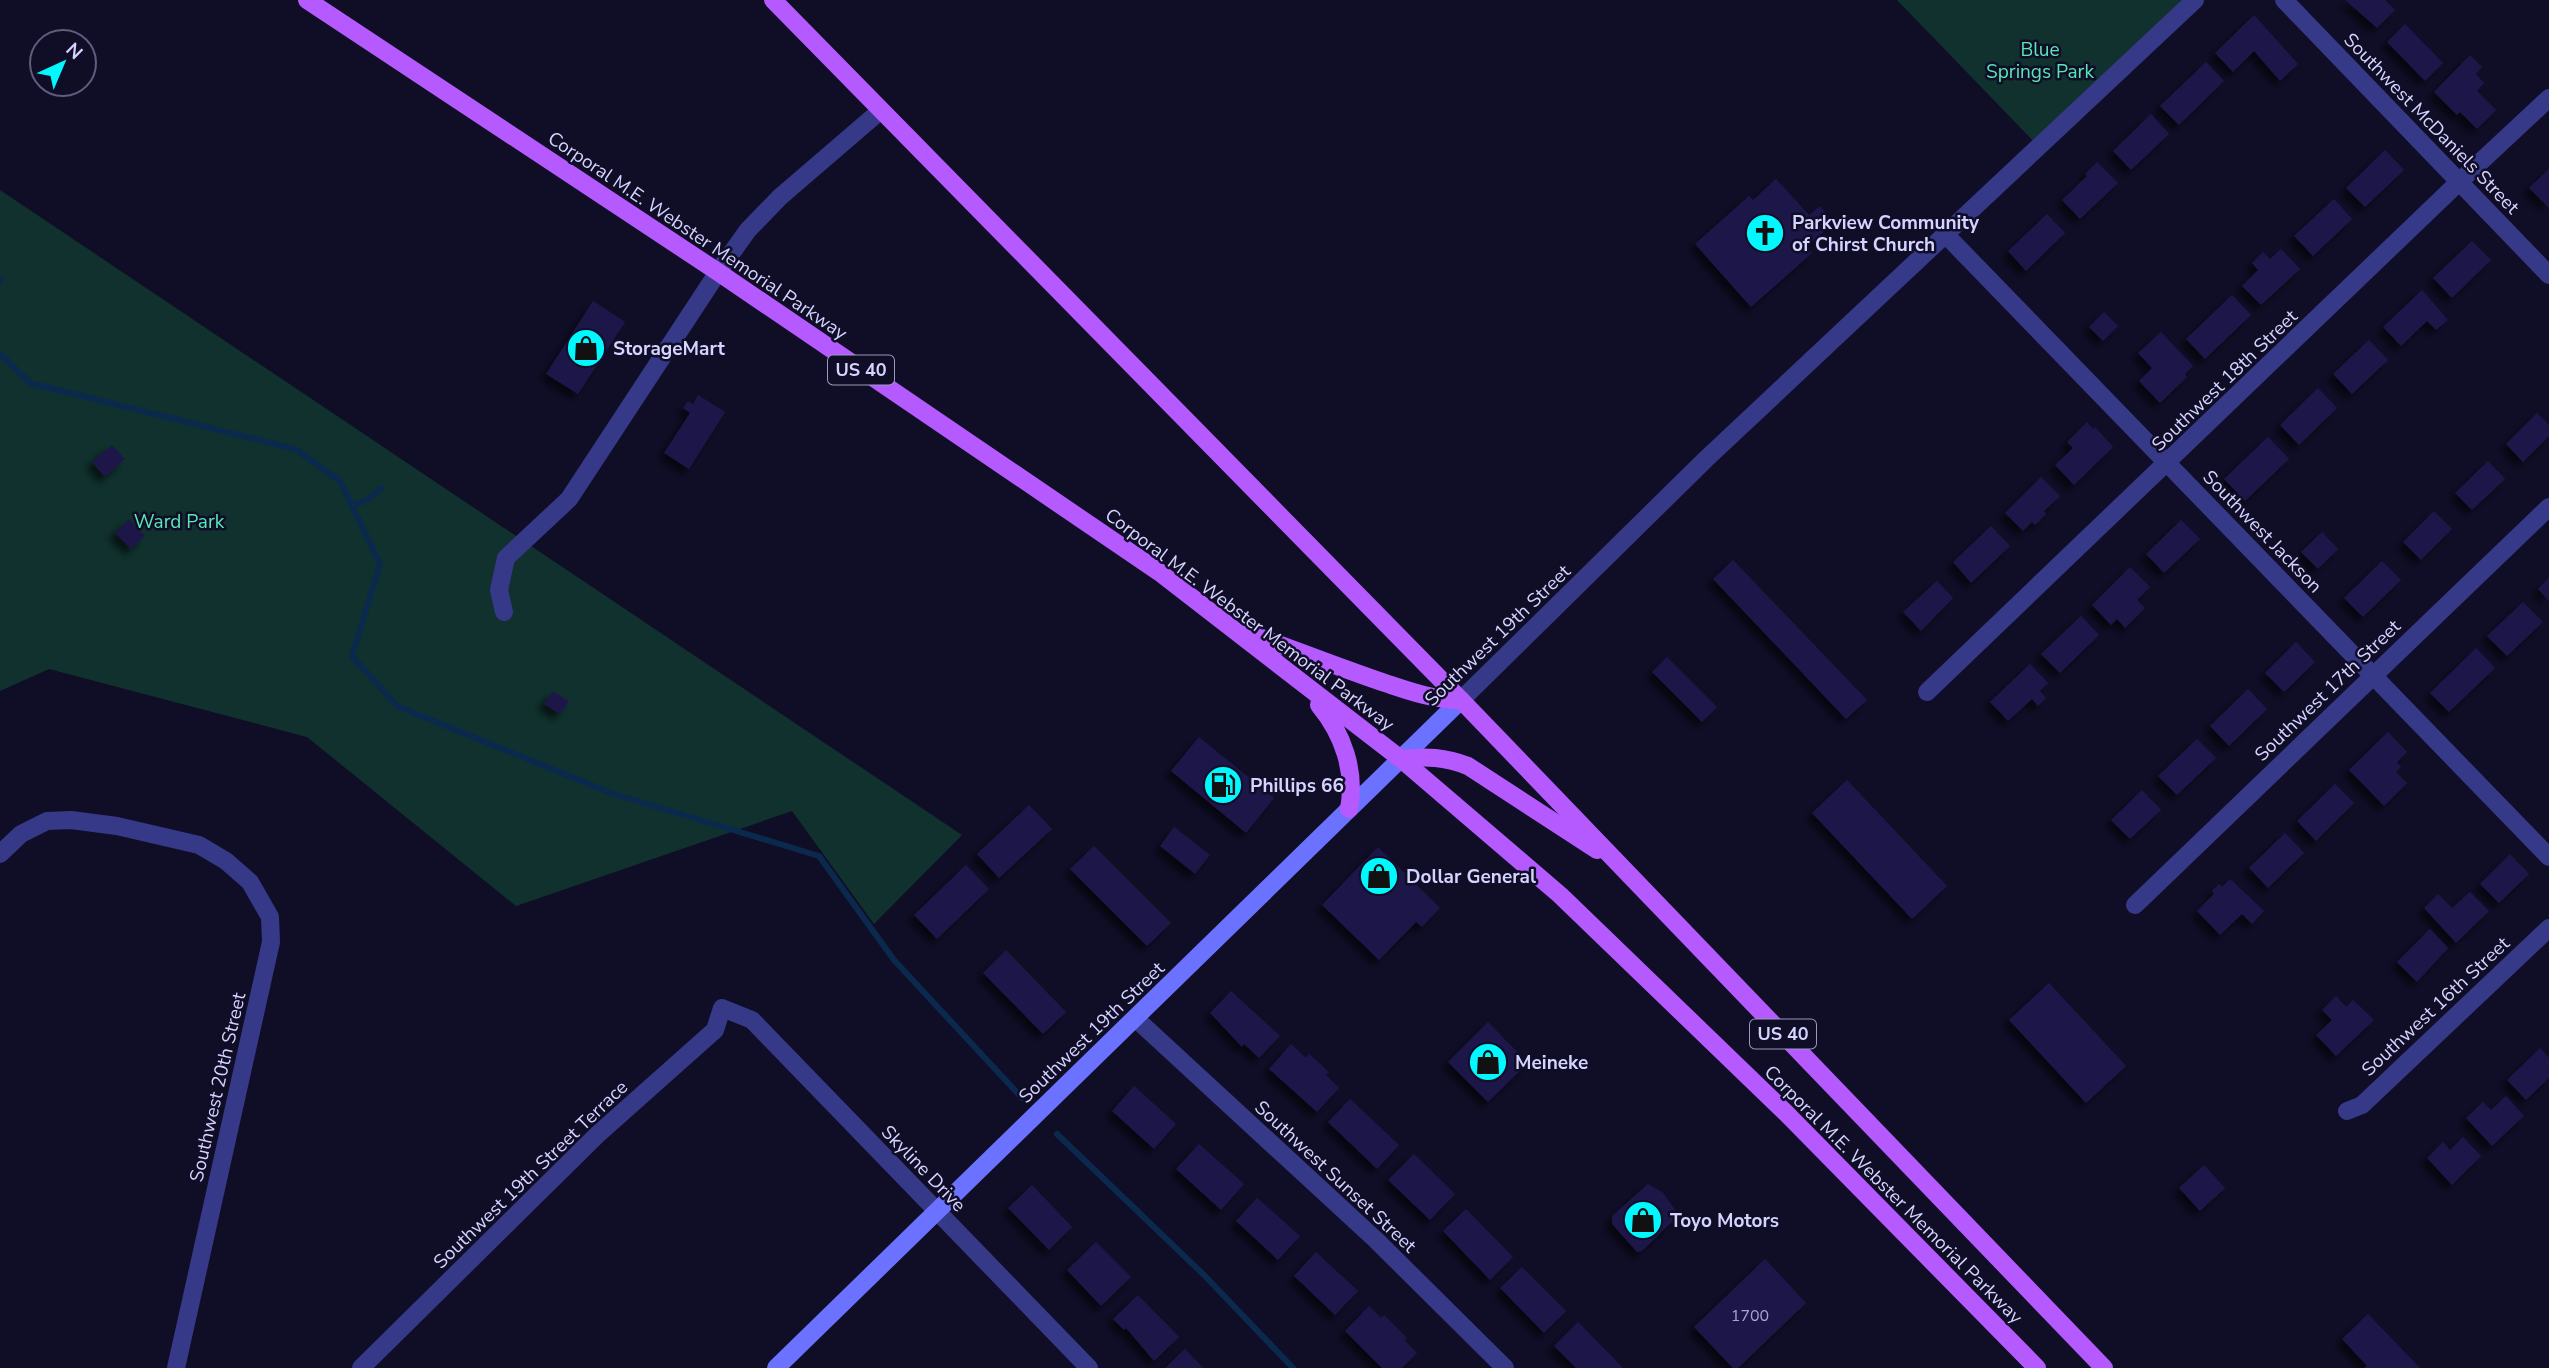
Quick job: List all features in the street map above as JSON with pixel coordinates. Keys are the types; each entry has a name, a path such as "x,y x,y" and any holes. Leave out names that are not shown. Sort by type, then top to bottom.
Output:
{"main road":[{"name":"Corporal M.E. Webster Memorial Parkway","path":"307,0 718,272 1159,572 1401,759 1560,895 1787,1114 2036,1368"},
{"name":"Corporal M.E. Webster Memorial Parkway","path":"773,0 1461,700 2104,1368"},
{"path":"1229,626 1418,694 1441,700 1461,700"},
{"path":"1296,678 1334,722 1346,753 1351,780 1349,809"},
{"path":"1401,759 1426,756 1450,759 1468,766 1620,865"}],"street":[{"name":"Southwest 19th Street","path":"776,1368 1706,459 2195,0"},
{"name":"Southwest McDaniels Street","path":"2284,0 2549,275"},
{"name":"Southwest 18th Street","path":"1927,692 2549,98"},
{"path":"504,611 499,590 506,558 569,499 748,230 780,197 880,111"},
{"name":"Southwest Jackson","path":"1946,235 2549,857"},
{"name":"Southwest 17th Street","path":"2135,905 2549,507"},
{"name":"Southwest 20th Street","path":"0,855 21,834 47,821 71,820 117,827 199,845 226,861 250,882 270,917 271,942 176,1368"},
{"name":"Southwest 16th Street","path":"2347,1111 2361,1105 2549,928"},
{"name":"Skyline Drive","path":"722,1008 752,1020 1088,1368"},
{"name":"Southwest 19th Street Terrace","path":"361,1368 597,1135 715,1030 722,1008"},
{"name":"Southwest Sunset Street","path":"1135,1018 1376,1240 1505,1368"}],"green space":[{"name":"Blue Springs Park","path":"1897,0 2195,0 2038,146"},
{"name":"Ward Park","path":"0,190 962,835 874,924 792,811 516,906 307,737 49,669 0,691"}],"building":[{"path":"2345,0 2385,0 2395,10 2377,28"},
{"path":"2254,15 2298,64 2280,81 2254,51 2233,72 2215,53"},
{"path":"2405,24 2443,63 2425,81 2387,42"},
{"path":"2470,55 2482,67 2476,74 2484,83 2477,91 2496,110 2477,129 2460,112 2457,115 2434,92"},
{"path":"2206,62 2224,81 2179,125 2160,106"},
{"path":"2151,114 2169,134 2131,170 2113,151"},
{"path":"2385,150 2404,170 2365,207 2346,188"},
{"path":"2097,162 2118,183 2080,219 2062,200 2087,176 2085,174"},
{"path":"2549,169 2549,208 2529,188"},
{"name":"Parkview Community of Chirst Church","path":"1776,179 1809,215 1820,206 1834,223 1806,247 1812,253 1751,307 1695,244 1749,196 1753,200"},
{"path":"2334,199 2352,219 2313,256 2294,236"},
{"path":"2047,214 2065,233 2026,271 2008,251"},
{"path":"2472,241 2491,260 2452,298 2433,278"},
{"path":"2281,249 2300,269 2261,305 2242,286 2258,270 2252,263 2263,252 2270,259"},
{"path":"2422,290 2448,320 2436,330 2427,321 2401,346 2383,327"},
{"path":"2232,295 2251,315 2205,359 2186,339"},
{"name":"StorageMart","path":"593,301 625,322 578,394 546,374"},
{"path":"2104,312 2118,326 2103,341 2089,327"},
{"path":"2161,332 2193,366 2185,374 2187,377 2160,403 2139,381 2152,368 2138,353"},
{"path":"2369,340 2388,360 2352,394 2333,374"},
{"path":"2318,388 2337,408 2299,445 2280,425"},
{"path":"698,395 725,412 689,469 664,453 690,413 683,408 688,401 693,404"},
{"path":"2537,413 2549,425 2549,436 2523,462 2506,444"},
{"path":"2087,422 2113,447 2074,485 2055,465 2073,448 2067,442"},
{"path":"2268,437 2289,459 2245,501 2224,479"},
{"path":"112,445 125,459 105,477 92,462"},
{"path":"2488,461 2505,479 2472,510 2455,493"},
{"path":"2041,477 2060,496 2044,511 2046,514 2035,525 2032,522 2023,531 2005,513"},
{"path":"2434,511 2452,529 2421,560 2403,542"},
{"path":"129,519 145,536 131,549 115,533"},
{"path":"2181,520 2200,539 2164,573 2146,554"},
{"path":"1991,526 2010,546 1971,583 1953,562"},
{"path":"2322,532 2338,549 2318,569 2301,552"},
{"path":"1733,560 1867,700 1846,719 1713,579"},
{"path":"2382,561 2401,580 2363,617 2344,598"},
{"path":"2130,567 2150,587 2137,600 2145,608 2125,628 2117,619 2111,625 2092,605"},
{"path":"2549,578 2549,601 2538,589"},
{"path":"1937,581 1953,598 1921,631 1903,612"},
{"path":"2523,602 2543,622 2507,656 2487,636"},
{"path":"2081,616 2099,635 2060,673 2041,654"},
{"path":"2296,642 2315,662 2284,692 2265,673"},
{"path":"2476,648 2495,668 2449,712 2430,693"},
{"path":"1667,657 1717,707 1702,722 1652,672"},
{"path":"2030,664 2048,683 2040,691 2046,698 2038,706 2032,699 2008,721 1990,702"},
{"path":"2248,689 2267,709 2229,746 2210,726"},
{"path":"553,691 569,701 560,714 544,704"},
{"path":"2388,732 2407,752 2397,762 2401,767 2396,772 2407,783 2384,806 2349,770"},
{"name":"Phillips 66","path":"1199,737 1274,798 1246,833 1171,771"},
{"path":"2197,739 2216,758 2177,795 2158,776"},
{"path":"1847,780 1947,886 1912,919 1812,813"},
{"path":"2335,784 2354,803 2316,841 2297,821"},
{"path":"2142,790 2161,810 2130,839 2111,820"},
{"path":"1029,805 1052,829 999,878 977,854"},
{"path":"1174,827 1210,855 1195,874 1160,846"},
{"path":"2285,833 2304,853 2268,888 2249,868"},
{"path":"1094,846 1171,923 1147,946 1070,869"},
{"name":"Dollar General","path":"1378,847 1440,908 1422,927 1416,922 1379,960 1322,905"},
{"path":"2510,854 2529,874 2499,903 2480,884"},
{"path":"966,865 989,889 937,939 914,915"},
{"path":"2230,879 2264,911 2252,924 2242,914 2220,935 2197,911 2214,894 2212,891 2219,884 2222,887"},
{"path":"2470,892 2489,911 2456,943 2424,908 2438,894 2452,908"},
{"path":"2430,929 2448,948 2417,982 2397,962"},
{"path":"1006,950 1066,1012 1043,1034 983,973"},
{"path":"2049,983 2126,1066 2086,1103 2009,1020"},
{"path":"1231,991 1280,1036 1259,1058 1244,1044 1242,1047 1210,1013"},
{"path":"2336,996 2346,1007 2353,1000 2374,1020 2336,1056 2316,1035 2332,1020 2322,1010"},
{"name":"Meineke","path":"1488,1022 1528,1063 1488,1102 1448,1062"},
{"path":"1291,1044 1306,1058 1309,1054 1329,1072 1326,1075 1339,1088 1317,1112 1269,1069"},
{"path":"2540,1048 2549,1058 2549,1078 2526,1100 2507,1080"},
{"path":"1134,1086 1176,1124 1154,1149 1112,1111"},
{"path":"2506,1096 2524,1116 2492,1146 2466,1118 2483,1102 2491,1110"},
{"path":"1350,1099 1399,1145 1377,1169 1328,1122"},
{"path":"2463,1137 2481,1156 2452,1185 2427,1158 2443,1142 2450,1150"},
{"path":"1199,1144 1244,1184 1221,1210 1176,1169"},
{"path":"1414,1154 1455,1194 1430,1220 1388,1180"},
{"path":"2204,1165 2225,1188 2200,1211 2179,1188"},
{"name":"Toyo Motors","path":"1648,1184 1663,1193 1679,1215 1642,1251 1637,1252 1612,1224 1612,1216"},
{"path":"1032,1185 1072,1227 1049,1250 1008,1208"},
{"path":"1257,1198 1300,1236 1278,1260 1236,1221"},
{"path":"1466,1209 1513,1257 1490,1280 1443,1231"},
{"path":"1096,1242 1131,1277 1101,1306 1067,1270"},
{"path":"1316,1252 1358,1291 1335,1315 1294,1276"},
{"path":"1765,1259 1806,1303 1738,1368 1733,1368 1694,1327"},
{"path":"1522,1267 1566,1311 1544,1333 1500,1288"},
{"path":"1138,1295 1179,1337 1154,1361 1126,1328 1124,1330 1113,1319"},
{"path":"1369,1306 1381,1318 1384,1315 1407,1338 1404,1340 1417,1353 1402,1368 1382,1368 1345,1331"},
{"path":"2368,1314 2420,1368 2364,1368 2367,1366 2342,1339"},
{"path":"1578,1322 1623,1368 1576,1368 1554,1346"},
{"path":"1185,1349 1203,1368 1165,1368"}],"waterway":[{"path":"0,354 30,383 295,449 340,481 380,564 352,656 397,706 611,793 819,856 894,960 1022,1098"},
{"path":"352,506 369,499 381,488"},
{"path":"1057,1134 1205,1276 1293,1368"}],"place":[{"name":"Parkview Community of Chirst Church","path":"1765,233"},
{"name":"StorageMart","path":"586,348"},
{"name":"Phillips 66","path":"1223,785"},
{"name":"Dollar General","path":"1379,876"},
{"name":"Meineke","path":"1488,1062"},
{"name":"Toyo Motors","path":"1643,1220"}]}
